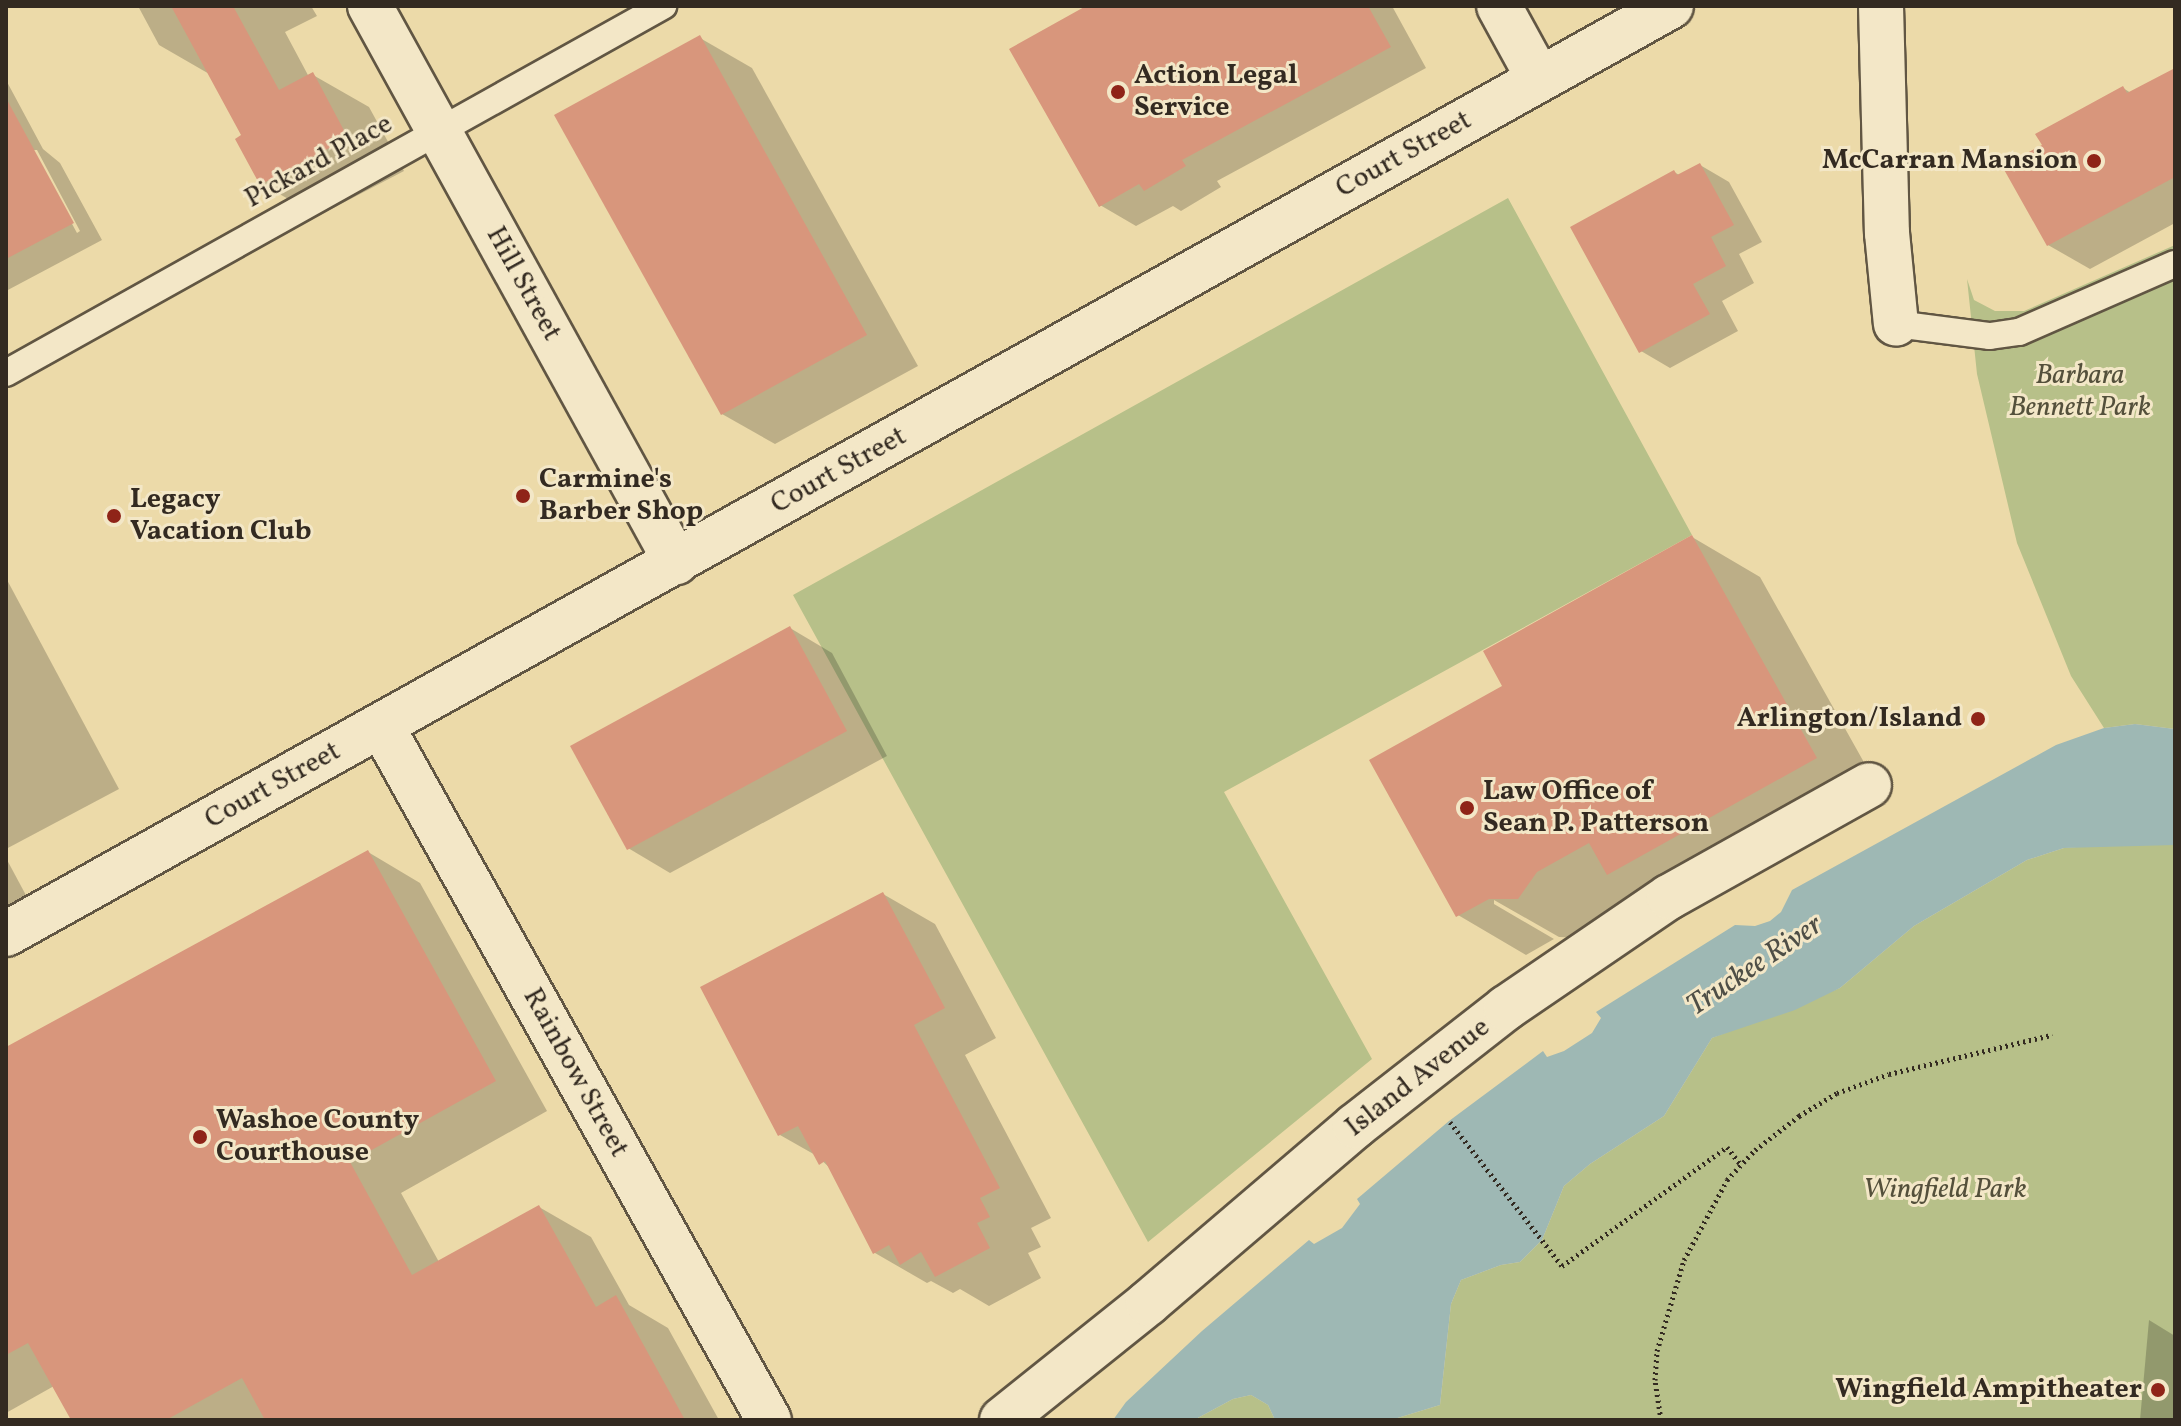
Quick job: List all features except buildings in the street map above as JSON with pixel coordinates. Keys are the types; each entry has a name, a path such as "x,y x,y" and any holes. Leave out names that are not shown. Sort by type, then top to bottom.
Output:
{"street":[{"name":"Hill Street","path":"370,6 676,562"},
{"path":"1499,6 1539,79"},
{"name":"Court Street","path":"6,934 1671,6"},
{"path":"1881,6 1887,233 1896,324"},
{"name":"Rainbow Street","path":"381,725 769,1420"},
{"name":"Island Avenue","path":"1002,1420 1148,1303 1355,1126 1506,1008 1669,897 1869,785"}],"lane":[{"name":"Pickard Place","path":"6,373 663,6"},
{"path":"1896,324 1990,336 2019,332 2175,264"}],"path":[{"path":"1661,1420 1655,1380 1657,1351 1684,1260 1727,1180 1741,1165 1799,1116 1837,1093 1889,1074 2052,1035"},
{"path":"1449,1121 1562,1266 1727,1147 1741,1165"}],"green space":[{"path":"1508,198 1692,535 1224,792 1372,1059 1148,1242 793,595"},
{"name":"Barbara Bennett Park","path":"2175,245 2175,729 2135,724 2104,728 2071,676 2017,543 1977,374 1967,279 1974,300 1995,311 2024,311"},
{"name":"Wingfield Park","path":"2175,845 2175,1420 1391,1420 1440,1405 1451,1304 1461,1280 1501,1265 1520,1262 1542,1240 1564,1186 1590,1164 1664,1116 1712,1038 1840,988 1914,926 2027,860 2064,848"},
{"path":"1251,1395 1268,1405 1275,1420 1194,1420 1233,1399"}],"water":[{"name":"Truckee River","path":"2135,724 2175,729 2175,845 2064,848 2027,860 1914,926 1840,988 1795,1010 1712,1038 1664,1116 1590,1164 1564,1186 1542,1240 1520,1262 1501,1265 1461,1280 1451,1304 1440,1405 1391,1420 1275,1420 1268,1405 1251,1395 1233,1399 1194,1420 1113,1420 1126,1402 1202,1331 1309,1240 1314,1244 1342,1228 1360,1204 1357,1199 1449,1121 1543,1051 1547,1057 1564,1051 1592,1033 1601,1018 1596,1012 1735,925 1755,926 1770,921 1781,912 1792,890 2056,745 2104,728"}],"place":[{"name":"Action Legal Service","path":"1118,92"},
{"name":"McCarran Mansion","path":"2094,161"},
{"name":"Carmine's Barber Shop","path":"523,496"},
{"name":"Legacy Vacation Club","path":"114,516"},
{"name":"Arlington/Island","path":"1978,719"},
{"name":"Law Office of Sean P. Patterson","path":"1467,808"},
{"name":"Washoe County Courthouse","path":"200,1137"},
{"name":"Wingfield Ampitheater","path":"2158,1390"}]}
